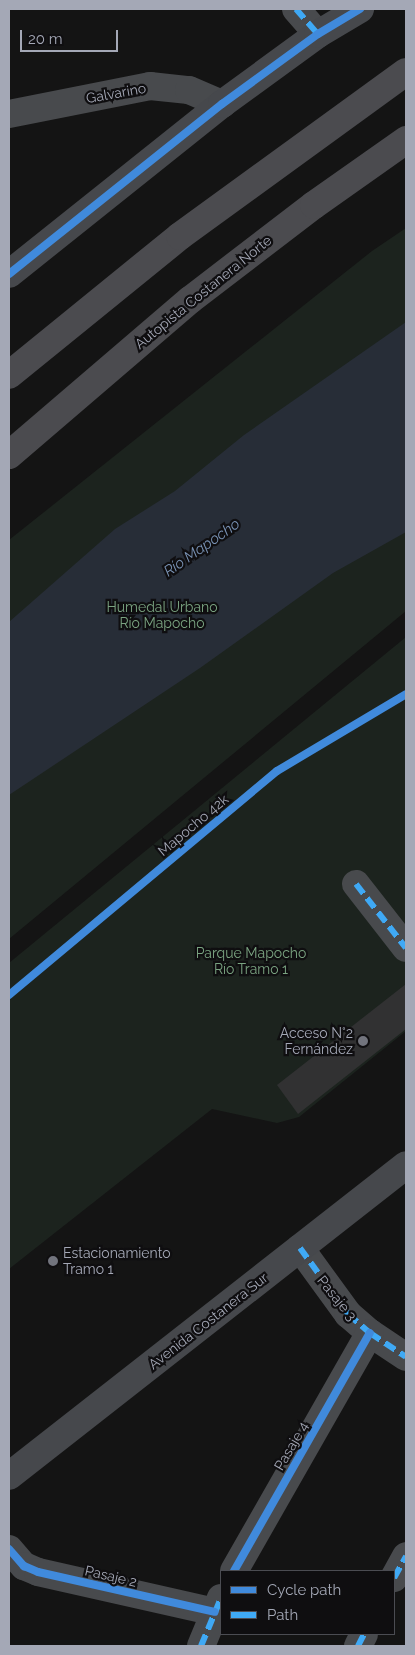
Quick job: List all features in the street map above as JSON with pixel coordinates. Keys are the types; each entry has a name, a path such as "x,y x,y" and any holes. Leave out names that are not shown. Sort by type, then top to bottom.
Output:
{"highway":[{"path":"9,375 180,236 406,72"},
{"name":"Autopista Costanera Norte","path":"9,455 190,300 314,205 406,140"}],"main road":[{"path":"9,274 222,104 318,34 360,9"},
{"name":"Avenida Costanera Sur","path":"9,1476 406,1165"}],"street":[{"path":"296,9 318,34"},
{"name":"Galvarino","path":"9,114 150,86 189,90 222,104"},
{"path":"356,884 406,948"},
{"name":"Pasaje 3","path":"300,1248 348,1314 370,1334 406,1357"},
{"name":"Pasaje 4","path":"235,1570 370,1334"},
{"name":"Pasaje 2","path":"9,1549 24,1566 38,1572 218,1605"},
{"path":"395,1576 406,1556"},
{"path":"201,1646 218,1605"}],"green space":[{"name":"Humedal Urbano Río Mapocho","path":"406,228 406,611 9,939 9,540 372,251"},
{"name":"Parque Mapocho Río Tramo 1","path":"406,637 406,1031 299,1117 277,1123 212,1109 9,1269 9,963"}],"water":[{"name":"Río Mapocho","path":"406,322 406,532 333,573 200,668 9,795 9,622 115,529 175,491 244,435"}],"building":[{"name":"Acceso N°2 Fernández","path":"406,984 406,1029 298,1114 277,1085"}],"marked path":[{"path":"296,9 318,34"},
{"path":"356,884 406,948"},
{"path":"300,1248 348,1314 370,1333 406,1357"},
{"path":"395,1576 406,1556"},
{"path":"201,1646 220,1600"},
{"path":"358,1646 364,1635"}],"cycle path":[{"path":"9,274 222,104 318,34 360,9"},
{"name":"Mapocho 42k","path":"9,995 277,771 406,694"},
{"path":"235,1570 370,1333"},
{"path":"9,1549 24,1566 38,1572 215,1612"}],"place":[{"name":"Acceso N°2 Fernández","path":"363,1041"},
{"name":"Estacionamiento Tramo 1","path":"53,1261"}]}
